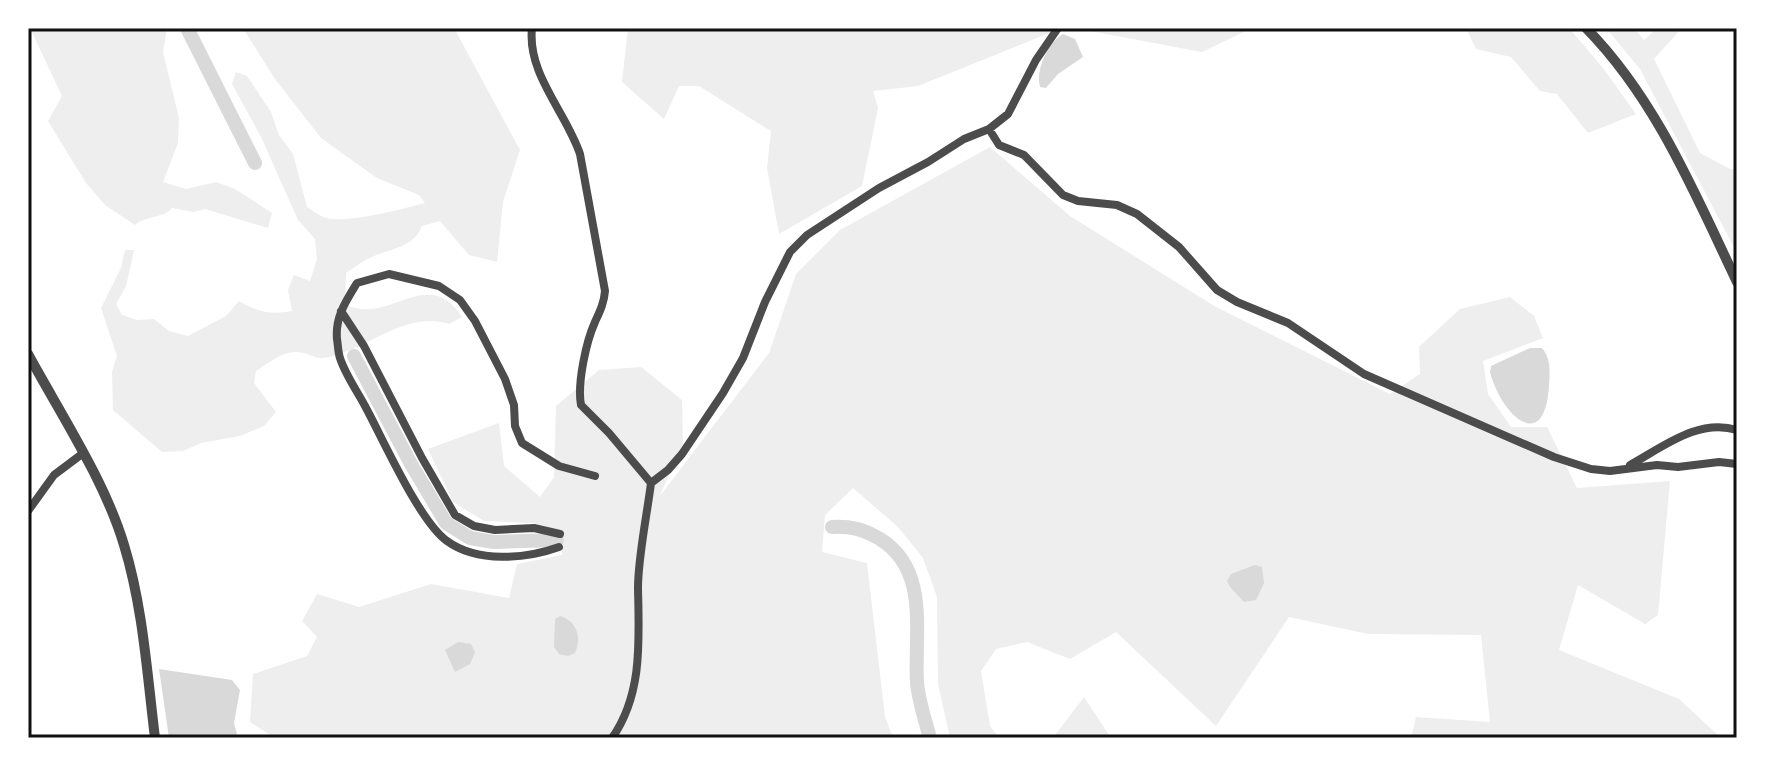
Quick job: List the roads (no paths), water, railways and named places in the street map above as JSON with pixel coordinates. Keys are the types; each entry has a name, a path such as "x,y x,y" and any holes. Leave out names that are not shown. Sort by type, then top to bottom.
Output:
{"street":[{"path":"532,28 537,67 573,133 580,154 605,291 584,365 580,385 581,405 651,483"},
{"path":"612,738 628,710 635,683 640,636 638,588 651,483 682,454 723,393 743,358 765,302 790,252 807,235 879,188 964,139 989,129 1008,114 1036,60 1058,28"},
{"path":"1586,28 1655,118 1737,282"},
{"path":"989,129 999,145 1024,155 1063,195 1078,201 1117,205 1137,214 1179,247 1217,290 1237,302 1288,323 1364,374 1554,457 1591,469 1610,471 1657,465 1737,464"},
{"path":"559,547 541,554 492,556 466,551 436,532 399,470 340,358 337,335 340,310 357,283 389,274 439,286 460,300 505,379 514,405 515,426 522,443 559,466 595,476"},
{"path":"340,310 364,346 455,515 474,526 495,530 534,528 560,534"},
{"path":"28,354 108,502 123,542 136,586 155,738"},
{"path":"1626,468 1701,428 1722,426 1737,430"},
{"path":"28,511 54,475 82,454"}],"waterway":[{"path":"187,28 255,163"},
{"path":"354,356 446,523 470,538 494,542 557,540"},
{"path":"832,527 857,529 880,539 896,552 906,568 916,604 917,683 930,738"}]}
